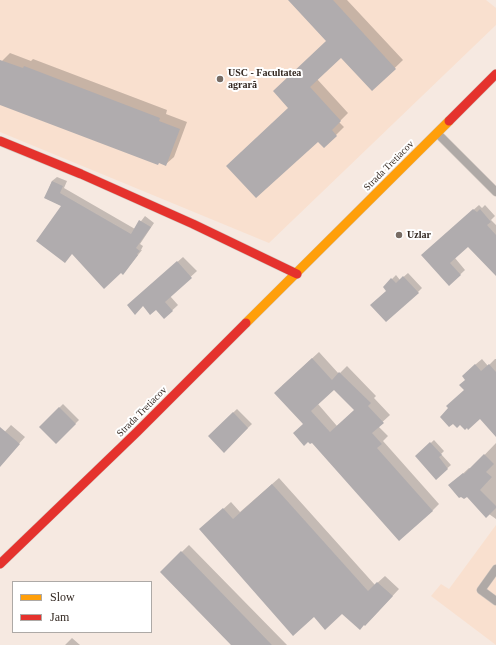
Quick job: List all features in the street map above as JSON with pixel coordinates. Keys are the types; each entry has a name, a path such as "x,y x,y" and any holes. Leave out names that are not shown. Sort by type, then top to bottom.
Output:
{"street":[{"name":"Strada Tretiacov","path":"0,564 137,432 297,274 496,74"},
{"path":"0,141 81,174 172,214 297,274"}],"lane":[{"path":"437,133 496,192"},
{"path":"496,570 481,590 496,601"}],"shaded area":[{"name":"USC - Facultatea agrară","path":"0,0 486,0 496,8 496,25 269,243 0,132"},
{"path":"496,525 496,645 431,596 441,584 449,589"}],"building":[{"path":"288,0 333,0 396,69 372,91 341,58 310,87 341,121 332,130 337,136 324,148 318,142 256,198 226,166 288,108 273,91 326,41"},
{"path":"0,60 23,68 24,66 160,118 159,121 180,129 166,166 159,163 158,165 0,105"},
{"path":"52,181 63,186 60,193 131,234 139,220 151,227 136,248 140,251 137,254 138,255 123,275 121,273 104,289 72,254 65,263 36,241 61,206 44,198"},
{"path":"473,209 477,212 480,209 491,222 487,225 496,235 496,276 468,247 450,263 461,275 449,286 421,255"},
{"path":"177,261 192,278 165,302 173,311 164,319 156,310 150,315 143,306 135,315 127,305"},
{"path":"403,276 419,293 386,322 370,305 386,291 383,287 391,278 396,283"},
{"path":"312,358 332,380 339,372 371,403 368,406 384,423 372,433 382,444 377,448 433,511 399,541 312,443 310,444 308,442 304,446 293,433 303,424 274,393","holes":["334,390 354,410 330,432 311,411"]},
{"path":"475,364 481,371 489,364 496,372 496,437 480,419 468,430 467,428 465,430 460,425 457,428 453,424 449,427 440,417 448,408 446,406 464,390 459,385 465,380 462,376"},
{"path":"59,407 76,424 56,444 39,427"},
{"path":"233,412 248,428 224,453 208,436"},
{"path":"0,427 20,444 0,467"},
{"path":"430,442 442,455 439,457 448,469 436,480 415,456"},
{"path":"484,454 494,464 486,472 492,477 480,490 496,506 496,508 486,518 467,497 464,499 461,497 459,498 448,485 463,473 464,474"},
{"path":"272,484 368,591 377,582 393,596 360,630 342,614 325,630 314,617 293,636 199,529 223,508 233,519"},
{"path":"181,551 272,645 231,645 160,572"}],"traffic: slow":[{"path":"246,323 449,121"}],"traffic: jam":[{"path":"449,121 496,74"},
{"path":"0,141 81,174 193,224 297,274"},
{"path":"0,564 137,432 246,323"}],"place":[{"name":"USC - Facultatea agrară","path":"220,79"},
{"name":"Uzlar","path":"399,235"}]}
